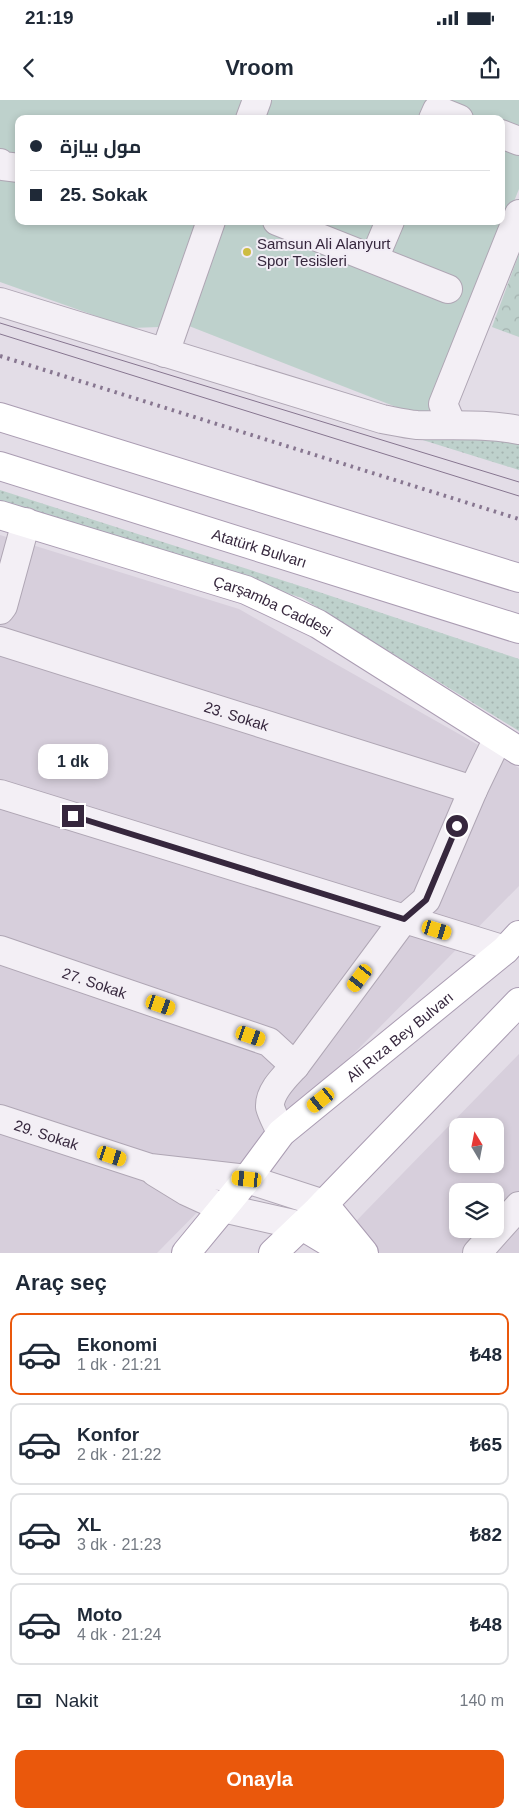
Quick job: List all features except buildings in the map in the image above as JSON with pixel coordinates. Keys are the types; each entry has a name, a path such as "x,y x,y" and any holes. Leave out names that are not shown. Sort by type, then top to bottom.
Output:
{"main road":[{"path":"0,417 519,578"},
{"name":"Atatürk Bulvarı","path":"0,466 519,628"},
{"name":"Çarşamba Caddesi","path":"7,521 246,590 318,624 508,744"},
{"name":"Ali Rıza Bey Bulvarı","path":"186,1253 247,1179 281,1133 512,943"},
{"path":"273,1253 324,1204 519,1002"},
{"path":"324,1204 364,1253"},
{"path":"302,1226 347,1253"}],"street":[{"path":"251,115 257,100"},
{"path":"435,115 437,110 449,115"},
{"path":"505,136 519,141"},
{"path":"452,425 443,404 519,214"},
{"path":"164,354 210,225"},
{"path":"287,225 448,289"},
{"path":"374,259 388,225"},
{"path":"0,302 164,354 382,419 414,425 474,424 519,430"},
{"path":"0,610 3,606 7,521"},
{"name":"23. Sokak","path":"0,642 473,790"},
{"path":"281,1133 270,1107 272,1096 279,1084 295,1066 404,919 426,900 473,790 508,744"},
{"path":"0,794 404,919 512,943"},
{"name":"27. Sokak","path":"0,950 269,1042 295,1066"},
{"name":"29. Sokak","path":"0,1119 150,1168"},
{"path":"150,1168 247,1179 324,1204"},
{"path":"150,1168 186,1192 223,1208 302,1226"},
{"path":"477,1253 519,1206"}],"shaded area":[{"path":"0,535 239,609 519,768 519,886 157,1253 0,1253"},
{"path":"519,1054 519,1253 325,1253 449,1126 449,1173 504,1173 504,1118 457,1118"}],"green space":[{"name":"Samsun Ali Alanyurt Spor Tesisleri","path":"0,100 519,100 519,189 505,223 505,115 15,115 15,225 504,225 428,412 409,412 189,326 130,328 0,282"},
{"path":"519,254 519,337 492,327"},
{"path":"397,432 519,441 519,470"},
{"path":"0,490 319,592 519,659 519,731 302,598 0,502"}],"tram line":[{"path":"0,323 519,482"},
{"path":"0,334 519,496"}],"railway":[{"path":"0,356 519,519"}],"place":[{"name":"Samsun Ali Alanyurt Spor Tesisleri","path":"247,252"}],"route":[{"path":"73,816 404,919 426,900 457,826"}]}
